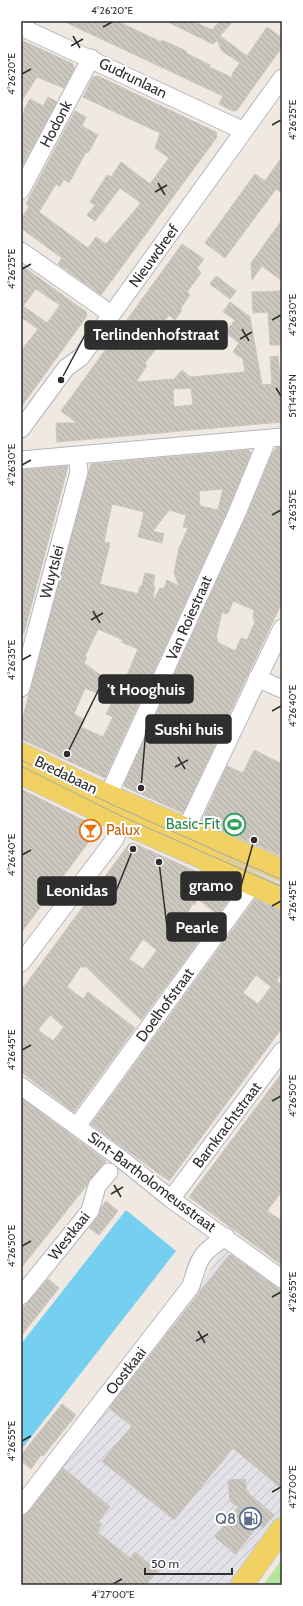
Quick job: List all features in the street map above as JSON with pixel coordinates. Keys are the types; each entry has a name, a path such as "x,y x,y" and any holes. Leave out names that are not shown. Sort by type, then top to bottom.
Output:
{"main road":[{"name":"Bredabaan","path":"21,754 111,796 282,870"},
{"name":"Bredabaan","path":"21,773 122,822 201,857 228,873 282,898"},
{"path":"242,1585 282,1529"}],"street":[{"name":"Gudrunlaan","path":"21,27 91,58 244,132"},
{"name":"Hodonk","path":"21,190 91,58"},
{"name":"Nieuwdreef","path":"21,429 66,368 81,357 282,78"},
{"path":"21,251 111,314"},
{"path":"21,460 282,437"},
{"name":"Van Roiestraat","path":"111,796 112,787 237,513 265,445 265,439"},
{"name":"Wuytslei","path":"21,688 79,472 77,455"},
{"path":"186,829 282,628"},
{"path":"257,678 282,689"},
{"name":"Bredabaan","path":"111,796 122,822"},
{"path":"21,963 115,839 122,822"},
{"name":"Doelhofstraat","path":"77,1126 253,884"},
{"name":"Barnkrachtstraat","path":"171,1199 282,1051"},
{"name":"Sint-Bartholomeusstraat","path":"21,1086 77,1126 171,1199 226,1237 282,1279"},
{"name":"Westkaai","path":"21,1296 90,1211 98,1186 109,1172"},
{"name":"Oostkaai","path":"21,1506 191,1286 200,1258 211,1246 226,1237"}],"shaded area":[{"path":"226,1243 282,1285 282,1528 239,1585 21,1585 21,1515 201,1286"}],"green space":[{"path":"282,1559 282,1585 263,1585"}],"water":[{"path":"126,1210 176,1251 21,1450 21,1344"}],"building":[{"path":"63,21 117,21 161,42 162,40 186,51 186,53 210,65 209,67 233,78 232,74 240,63 222,51 217,40 213,44 166,21 193,21 212,30 220,21 233,21 220,36 247,56 267,27 282,38 282,47 237,110 233,111 219,104 223,96"},
{"path":"21,40 73,64 74,69 64,88 37,77 21,102"},
{"path":"98,76 216,132 217,137 101,295 58,264 62,258 21,228 21,219 29,207 26,204 75,111 86,117 82,126 98,135 88,153 86,152 69,183 64,179 60,186 56,184 39,212 88,248 96,237 106,244 141,203 120,188 95,221 87,215 95,205 90,202 107,175 111,177 121,162 150,184 169,158 155,148 160,133 83,97 93,77"},
{"path":"48,97 57,102 21,168 21,120 25,108 30,99 43,106"},
{"path":"282,157 282,193 276,189 225,258 205,243 255,174 265,181"},
{"path":"282,220 282,281 262,266 252,280 251,263"},
{"path":"182,244 204,259 197,268 201,273 187,292 190,295 180,309 182,310 175,320 169,315 164,322 161,321 151,334 161,342 145,363 147,365 136,382 174,379 182,370 190,377 245,372 243,359 233,352 239,343 225,332 235,320 223,312 230,302 250,317 262,385 272,384 270,357 278,356 282,396 282,422 57,442 56,423 77,423 61,411","holes":["191,388 193,405 174,407 173,389"]},
{"path":"21,265 86,312 87,316 21,407 21,351 38,329 21,317","holes":["36,289 60,305 47,323 23,306"]},
{"path":"216,276 236,291 230,299 210,284"},
{"path":"282,291 282,345 270,345 268,312 253,313 252,292"},
{"path":"277,447 282,447 282,602 183,813 125,787 124,784 246,517 272,454","holes":["233,601 254,610 253,617 255,622 247,640 241,638 235,651 217,642 218,639 216,638 222,612 226,614 229,612"]},
{"path":"249,450 251,453 228,509 147,686 126,677 138,649 121,642 123,640 98,629 85,656 87,658 84,663 139,703 105,778 21,739 21,724 90,466 92,464","holes":["223,489 218,510 200,506 199,491","112,504 144,512 138,537 162,543 164,534 153,531 169,510 186,515 183,527 188,528 179,548 174,573 179,586 167,580 164,589 160,588 155,598 153,597 155,575 145,573 142,586 140,586 138,594 100,584 110,543 104,542","85,688 113,700 106,714 113,717 103,737 81,727 84,722 82,718 74,714"]},
{"path":"68,466 24,633 21,633 21,470"},
{"path":"254,750 282,764 282,856 201,822 227,766 243,773"},
{"path":"21,789 99,828 21,933"},
{"path":"133,843 215,880 234,889 235,892 218,915 198,899 194,905 192,904 181,928 199,941 141,1020 85,966 84,968 81,966 67,987 83,999 88,992 135,1028 74,1112 21,1072 21,991 129,844","holes":["143,939 157,950 143,969 129,959","50,1015 64,1027 53,1041 38,1030"]},
{"path":"255,899 282,910 282,970 277,981 282,985 282,1028 169,1181 91,1124","holes":["256,975 271,987 258,1004 243,993"]},
{"path":"282,1073 282,1191 267,1211 282,1221 282,1265 189,1197"},
{"path":"21,1098 106,1161 21,1268"},
{"path":"106,1201 118,1211 99,1235 89,1228 98,1217 101,1208"},
{"path":"229,1255 282,1291 282,1489 233,1448 174,1520 102,1461 132,1426 109,1408"},
{"path":"48,1279 59,1288 21,1336 21,1310"},
{"path":"62,1404 76,1415 43,1456 41,1455 31,1469 21,1461 21,1455"},
{"path":"63,1468 110,1507 98,1521 102,1524 97,1532 130,1558 135,1552 157,1571 146,1585 21,1585 21,1521"},
{"path":"245,1479 247,1492 274,1515 263,1528 259,1525 235,1554 215,1537 238,1507 230,1501 228,1480"}],"tram line":[{"path":"21,760 115,806 282,880"},
{"path":"21,766 119,815 282,887"}],"place":[{"name":"Terlindenhofstraat","path":"61,380"},
{"name":"'t Hooghuis","path":"67,754"},
{"name":"Sushi huis","path":"141,788"},
{"name":"Basic-Fit","path":"235,824"},
{"name":"Palux","path":"91,830"},
{"name":"gramo","path":"254,840"},
{"name":"Leonidas","path":"133,849"},
{"name":"Pearle","path":"159,862"},
{"name":"Q8","path":"251,1519"}]}
